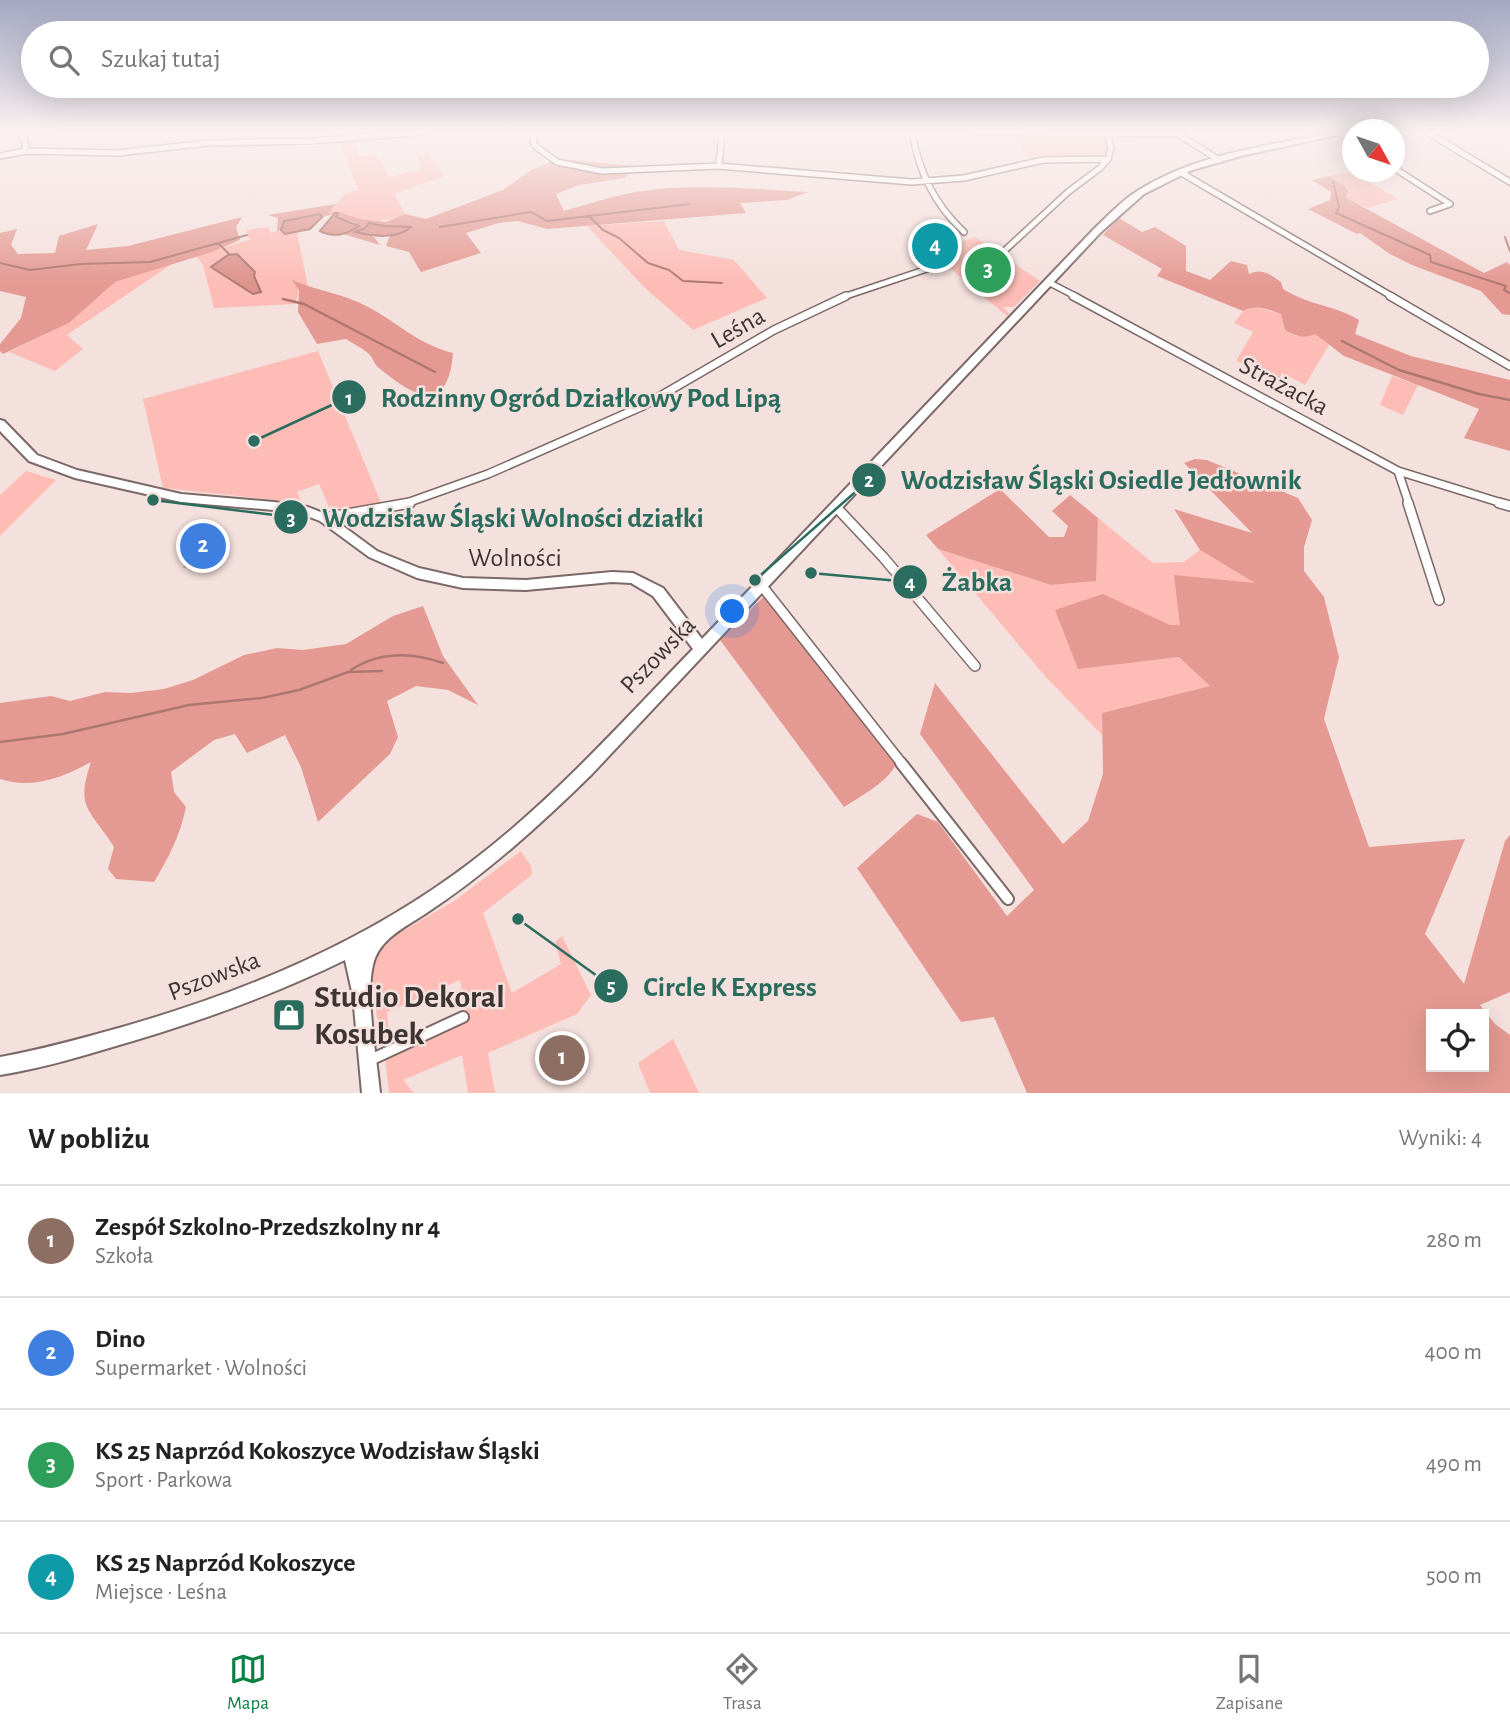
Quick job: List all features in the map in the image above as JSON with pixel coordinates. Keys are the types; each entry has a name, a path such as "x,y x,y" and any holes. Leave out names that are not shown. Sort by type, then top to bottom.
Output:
{"main road":[{"name":"Pszowska","path":"0,1066 28,1062 118,1038 204,1010 327,958 439,896 523,831 762,586 1048,282 1131,199 1161,183"},
{"name":"Wolności","path":"0,424 33,458 75,474 161,495 294,508 324,518 373,554 416,573 463,583 526,585 612,577 633,578 658,592 701,649"},
{"path":"358,967 390,925"},
{"path":"355,944 358,967"},
{"path":"327,958 358,967"}],"street":[{"path":"926,183 949,218 964,232"},
{"path":"1002,253 1081,183"},
{"path":"1197,183 1510,366"},
{"path":"1418,183 1450,204 1430,211"},
{"name":"Leśna","path":"324,518 406,504 488,474 643,406 774,330 852,293 940,265"},
{"name":"Strażacka","path":"1048,282 1398,471 1510,506"},
{"path":"1398,471 1438,600"},
{"path":"836,507 883,557 975,666"},
{"path":"762,586 1008,899"},
{"path":"358,967 371,1093"},
{"path":"368,1061 463,1017"}],"shaded area":[{"path":"355,183 425,183 394,194 405,214 394,218 373,221 341,213 328,214 345,194 358,190"},
{"path":"513,183 592,183 556,194 564,211 656,189 722,188 808,192 787,200 740,203 746,213 547,229 518,221 499,223 466,233 481,253 421,272 409,252 386,246 390,235 404,233 370,223 356,232 374,237 380,245 343,234 352,231 356,223 335,217 337,213 322,217 320,214 281,225 281,230 277,231 278,218 268,215 336,204 329,213 336,211 360,219 386,222 405,214 426,219 503,190"},
{"path":"1317,183 1340,183 1348,192 1345,197 1484,273 1507,262 1510,265 1510,315 1502,314 1481,291 1412,265 1390,254 1360,233 1357,234 1308,209 1330,200 1331,192"},
{"path":"1340,183 1371,183 1398,199 1367,208 1345,197 1345,186"},
{"path":"335,213 338,213 336,217 359,226 340,234 320,231"},
{"path":"320,214 322,217 310,229 285,234 281,230 284,221"},
{"path":"242,217 236,227 240,240 212,252 115,282 69,323 3,354 0,351 0,344 21,318 26,297 0,291 0,233 17,229 11,245 18,254 55,253 59,236 98,224 86,250 128,246"},
{"path":"1119,218 1142,232 1155,227 1186,246 1186,271 1210,280 1231,261 1247,265 1249,274 1266,273 1281,282 1283,289 1359,320 1355,334 1411,356 1510,380 1510,451 1464,438 1479,409 1344,356 1315,334 1303,337 1289,332 1285,330 1281,314 1257,308 1243,311 1157,276 1162,269 1103,235"},
{"path":"664,221 679,250 734,260 767,298 693,330 644,287 587,226"},
{"path":"369,223 411,227 392,235 377,236 355,232"},
{"path":"268,227 271,233 281,230 285,234 297,232 308,287 294,281 299,290 295,304 214,308 203,265 196,256 252,239 248,238 246,230"},
{"path":"975,237 1040,281 1014,307 1003,307 1009,313 1008,317 931,252"},
{"path":"237,254 255,272 254,276 261,292 253,294 211,267 228,255"},
{"path":"172,264 67,335 83,349 55,371 9,352 69,323 115,282"},
{"path":"292,280 359,302 418,339 453,353 450,373 444,386 437,393 417,393 392,379 378,367 368,353 346,339 317,344 298,312 299,290"},
{"path":"1251,306 1281,314 1285,330 1296,336 1315,334 1329,345 1305,385 1282,373 1279,379 1236,361 1253,332 1234,323 1243,311"},
{"path":"318,351 382,505 351,510 329,507 319,484 297,492 302,503 163,488 143,399"},
{"path":"1392,376 1418,385 1403,415 1380,405"},
{"path":"1195,459 1207,460 1298,498 1312,520 1304,547 1304,571 1324,597 1339,657 1324,719 1369,847 1465,839 1425,934 1464,984 1505,841 1510,835 1510,992 1480,1005 1483,1009 1426,1009 1426,1072 1489,1072 1489,1016 1510,1035 1510,1093 1027,1093 994,1017 961,1022 857,868 917,814 938,822 1007,916 1034,890 920,734 935,683 1063,844 1088,821 1103,774 1102,713 1210,686 1179,657 1078,669 1055,610 1103,594 1170,625 1180,625 1174,575 1255,583 1200,550 1174,509 1252,533 1184,463"},
{"path":"26,471 56,480 0,536 0,495"},
{"path":"1000,489 1049,537 1064,537 1068,526 1052,511 1070,495 1098,518 1096,581 1051,585 938,549 926,535"},
{"path":"1098,518 1153,563 1184,562 1200,550 1257,584 1180,625 1170,625 1078,668 1179,657 1211,686 1102,713 1102,735 1044,675 938,549 1051,585 1095,581"},
{"path":"764,596 896,762 889,775 844,807 720,640"},
{"path":"423,606 443,656 478,705 448,690 416,686 387,701 398,737 390,754 318,822 301,767 285,735 247,753 235,734 214,740 171,772 174,792 186,807 173,846 154,882 116,879 108,869 114,847 92,816 85,800 84,790 91,762 70,773 47,780 24,783 0,779 0,703 51,696 70,701 105,692 131,693 164,689 193,680 244,655 277,648 303,650 346,644 393,616"},
{"path":"521,851 531,866 532,875 483,913 512,993 561,964 555,942 562,936 591,995 577,1014 488,1053 495,1093 468,1093 462,1055 403,1080 414,1093 389,1093 385,1058 467,1019 460,980 387,1012 390,1041 381,1046 371,973 374,953 384,942 454,901"},
{"path":"673,1039 699,1093 650,1093 638,1063"}],"building":[{"path":"221,525 205,566 183,568 201,527"}],"waterway":[{"path":"1333,183 1339,207 1336,213 1430,255 1431,262 1506,286 1504,290 1510,293"},
{"path":"589,216 690,204"},
{"path":"440,227 531,212 547,221 589,216"},
{"path":"589,216 603,230 619,238 648,263 669,270 683,281 722,283"},
{"path":"218,243 247,235"},
{"path":"1505,237 1510,251"},
{"path":"0,263 30,270 81,264 150,262 218,243"},
{"path":"218,243 230,255"},
{"path":"283,299 304,304 435,372"},
{"path":"1342,341 1399,370 1479,394 1510,400"},
{"path":"351,670 373,659 396,655 443,663"},
{"path":"0,742 63,734 189,705 262,698 299,690 348,672 382,671"}],"place":[{"name":"KS 25 Naprzód Kokoszyce","path":"935,246"},
{"name":"KS 25 Naprzód Kokoszyce Wodzisław Śląski","path":"988,270"},
{"name":"Rodzinny Ogród Działkowy Pod Lipą","path":"254,441"},
{"name":"Wodzisław Śląski Wolności działki","path":"153,500"},
{"name":"Dino","path":"203,546"},
{"name":"Żabka","path":"811,573"},
{"name":"Wodzisław Śląski Osiedle Jedłownik","path":"755,580"},
{"name":"Circle K Express","path":"518,919"},
{"name":"Studio Dekoral Kosubek","path":"289,1015"},
{"name":"Zespół Szkolno-Przedszkolny nr 4","path":"562,1058"}]}
